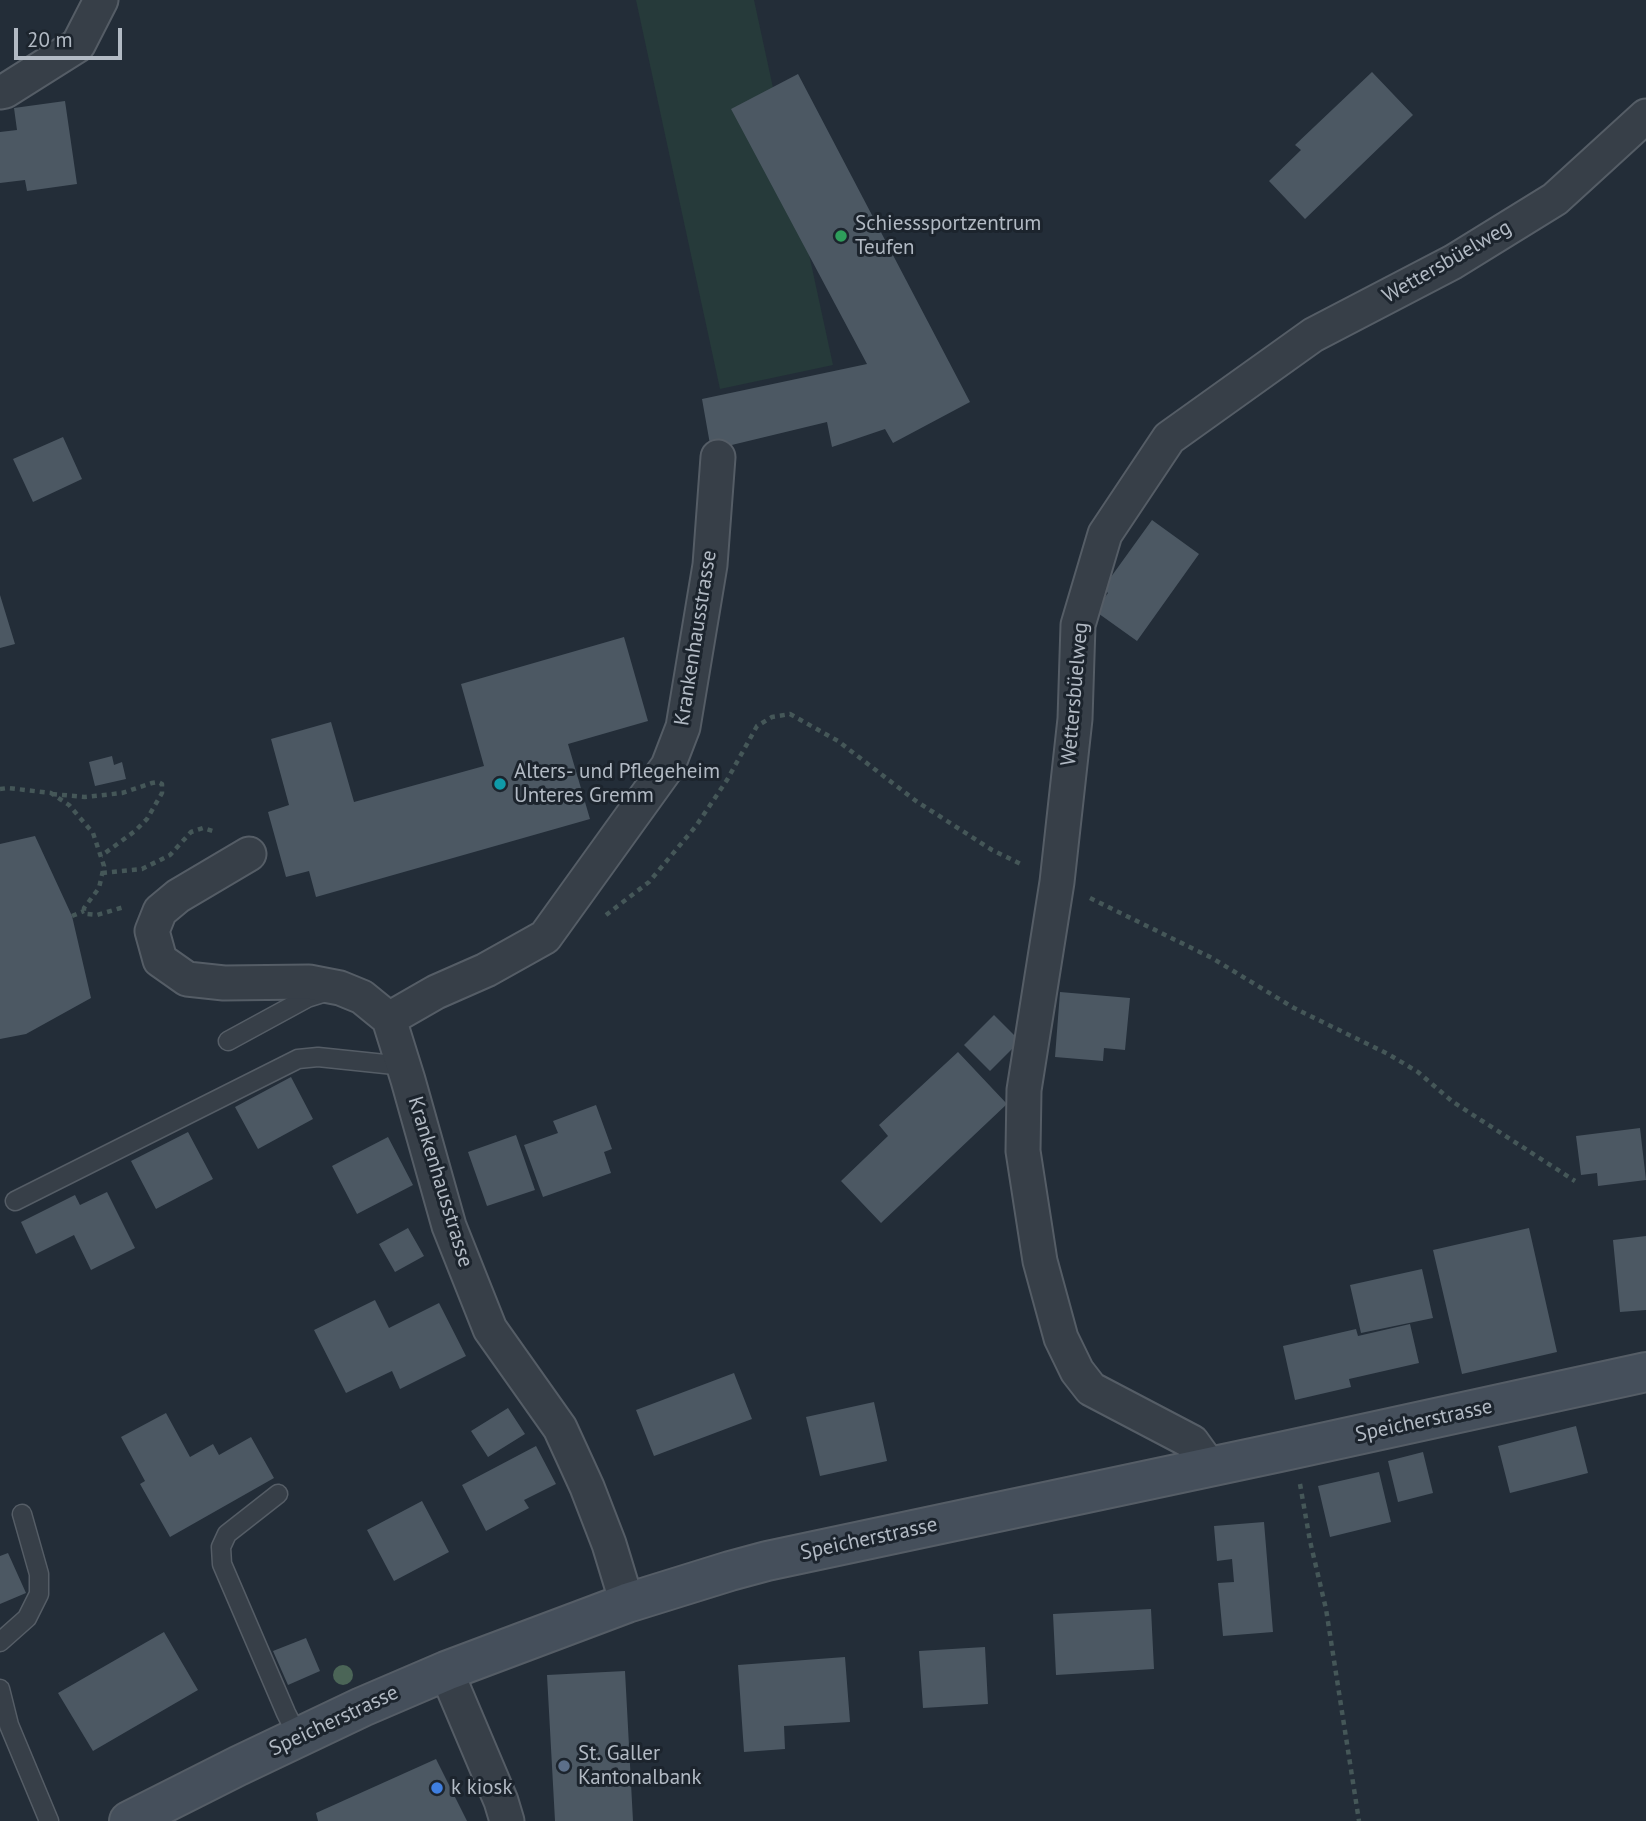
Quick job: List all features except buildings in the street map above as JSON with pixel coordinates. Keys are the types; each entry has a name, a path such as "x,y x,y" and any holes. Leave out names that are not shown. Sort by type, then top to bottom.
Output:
{"main road":[{"name":"Speicherstrasse","path":"130,1821 298,1737 446,1671 627,1603 767,1561 1646,1372"}],"street":[{"path":"0,92 78,45 101,0"},
{"name":"Wettersbüelweg","path":"1210,1467 1192,1441 1091,1389 1076,1371 1061,1338 1040,1261 1023,1151 1024,1090 1056,882 1075,719 1078,625 1105,534 1169,438 1313,335 1453,262 1555,199 1646,116"},
{"name":"Krankenhausstrasse","path":"627,1603 610,1544 560,1428 490,1329 449,1226 389,1020 436,992 486,970 545,937 668,766 683,727 710,565 719,457"},
{"path":"243,857 177,896 160,911 152,930 160,960 187,979 224,983 309,982 340,988 362,997 389,1020"},
{"path":"446,1671 507,1821"}],"lane":[{"path":"228,1041 307,998 340,988"},
{"path":"15,1201 298,1059 318,1057 404,1066"},
{"path":"278,1494 227,1534 221,1547 222,1564 298,1737"},
{"path":"0,1642 27,1618 39,1594 39,1574 22,1514"},
{"path":"0,1689 9,1725 50,1821"}],"path":[{"path":"0,789 85,797 122,793 152,783 162,784 162,793 147,819 100,857"},
{"path":"51,793 69,806 93,832 104,866 99,888 85,909 72,916"},
{"path":"102,873 142,869 170,855 191,832 203,828 222,834 243,857"},
{"path":"1298,1472 1326,1609 1359,1821"}],"green space":[{"path":"636,0 754,0 833,365 720,389"}],"place":[{"name":"Schiesssportzentrum Teufen","path":"841,236"},
{"name":"Alters- und Pflegeheim Unteres Gremm","path":"500,784"},
{"name":"St. Galler Kantonalbank","path":"564,1766"},
{"name":"k kiosk","path":"437,1788"}]}
